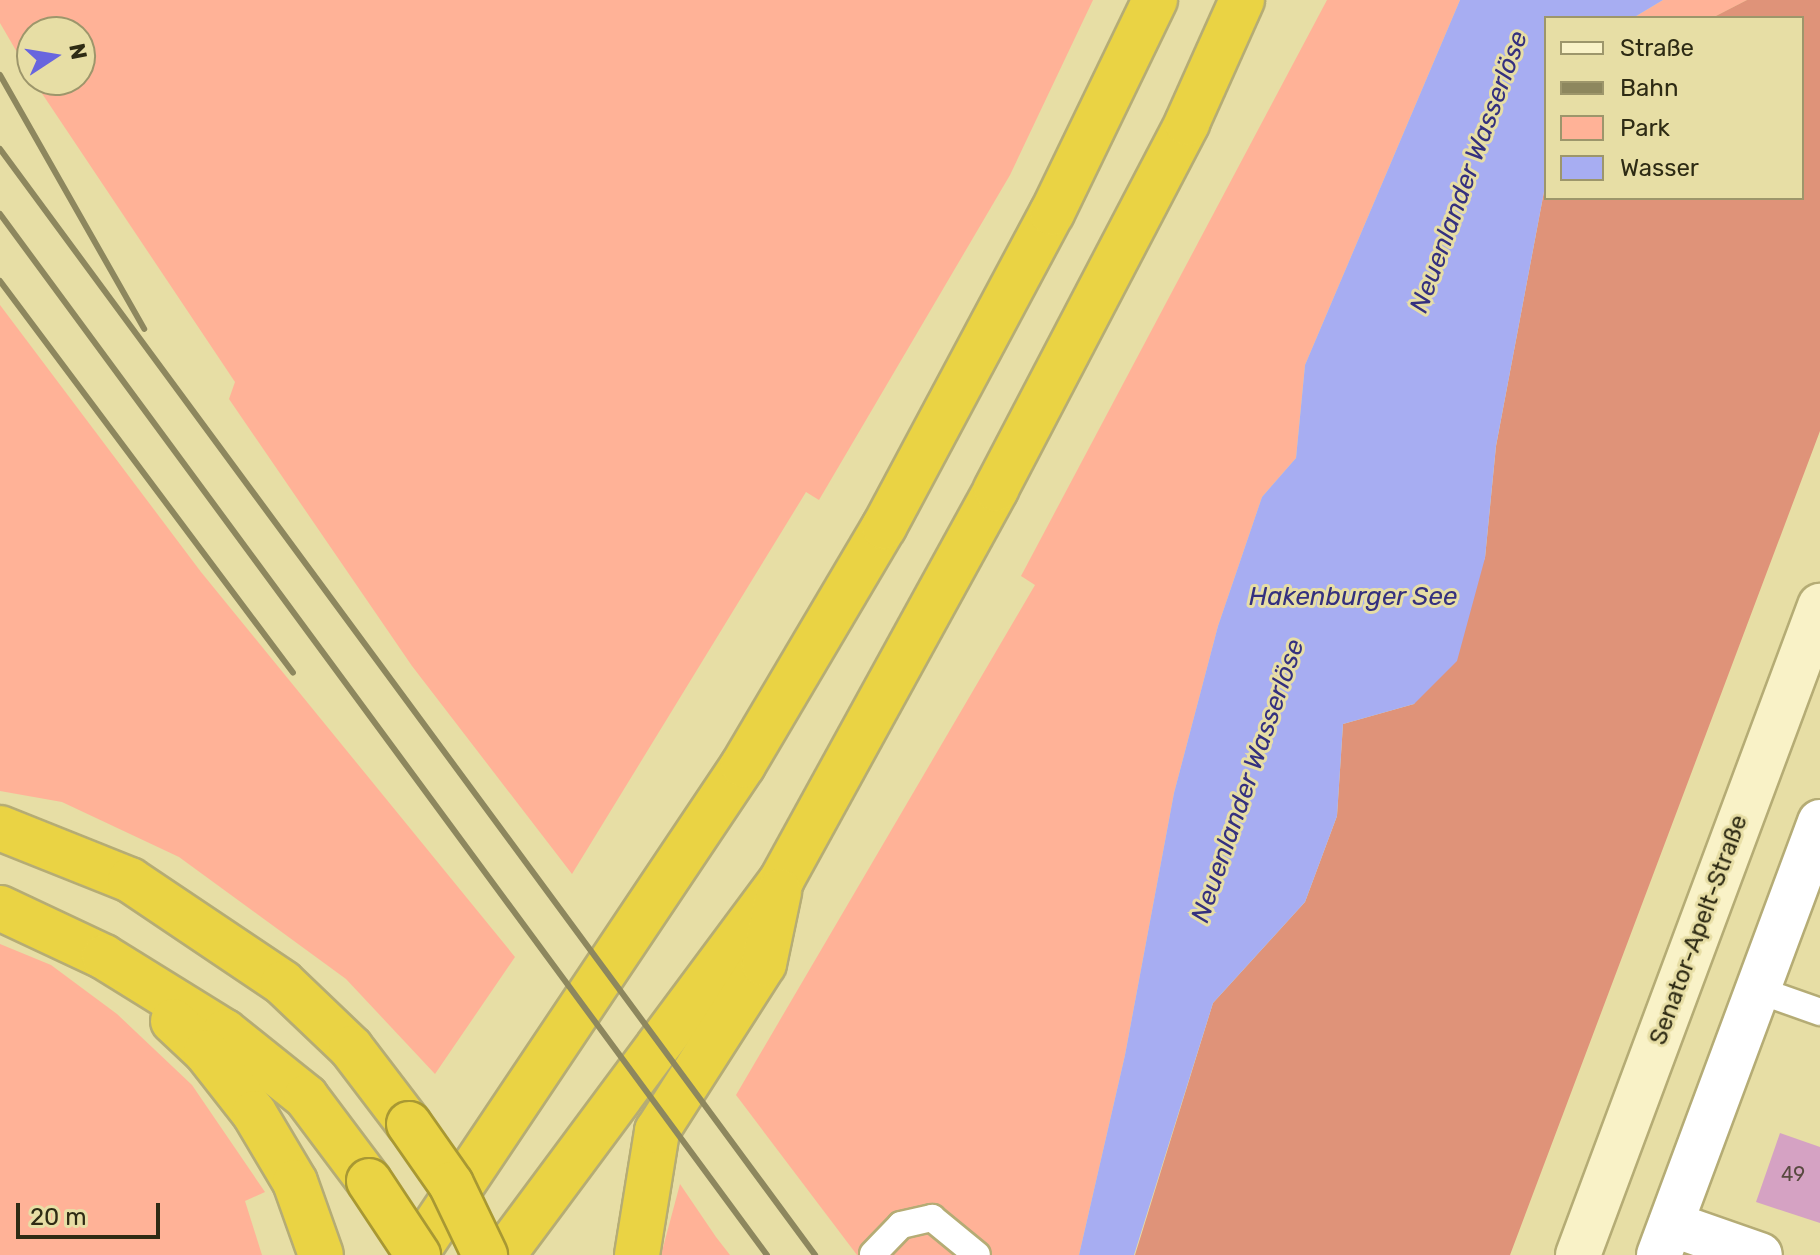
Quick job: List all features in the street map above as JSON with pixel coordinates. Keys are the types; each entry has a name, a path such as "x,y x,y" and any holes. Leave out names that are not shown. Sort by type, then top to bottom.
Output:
{"highway":[{"path":"0,908 104,957 225,1032 306,1097 369,1181 417,1255 743,765 869,553 1052,213 1155,0"},
{"path":"503,1255 782,879 996,489 1187,123 1242,0"},
{"path":"0,828 130,880 283,983 351,1048 409,1124 451,1184 485,1255"},
{"path":"637,1255 657,1131 764,964 782,879"},
{"path":"104,957 206,1052 254,1113 295,1182 319,1248"}],"street":[{"name":"Senator-Apelt-Straße","path":"1578,1255 1820,606"},
{"path":"1760,1255 1665,1240 1820,822"}],"lane":[{"path":"1758,990 1820,1012"},
{"path":"873,1254 901,1225 932,1218 977,1255"}],"green space":[{"path":"0,0 1093,0 1010,175 819,500 806,492 572,874 412,666 229,399 235,382 44,96 96,96 96,16 16,16 16,50 0,23"},
{"path":"1327,0 1460,0 1305,365 1296,458 1262,497 1218,626 1174,793 1125,1055 1079,1255 857,1255 736,1095 1035,585 1021,576"},
{"path":"1663,0 1747,0 1716,16 1636,16"},
{"path":"0,305 201,572 515,957 435,1074 346,979 179,857 62,802 0,791"},
{"path":"0,944 51,965 117,1014 192,1085 265,1192 245,1201 262,1255 0,1255"},
{"path":"680,1184 716,1237 730,1255 661,1255"}],"shaded area":[{"path":"1747,0 1820,0 1820,431 1510,1255 1135,1255 1213,1003 1305,902 1337,816 1343,724 1414,704 1485,558 1496,446 1544,192 1544,200 1804,200 1804,16 1716,16"}],"water":[{"name":"Hakenburger See","path":"1460,0 1663,0 1636,16 1544,16 1544,192 1496,446 1485,558 1457,661 1414,704 1343,724 1337,816 1305,902 1213,1003 1134,1255 1079,1255 1125,1055 1174,793 1218,626 1262,497 1296,458 1305,365"}],"building":[{"path":"1780,1133 1820,1147 1820,1223 1756,1202"}],"railway":[{"path":"0,75 144,329"},
{"path":"0,149 815,1255"},
{"path":"0,214 767,1255"},
{"path":"0,281 293,673"}],"water label":[{"name":"Neuenlander Wasserlöse","path":"1469,172"},
{"name":"Neuenlander Wasserlöse","path":"1248,781"}]}
